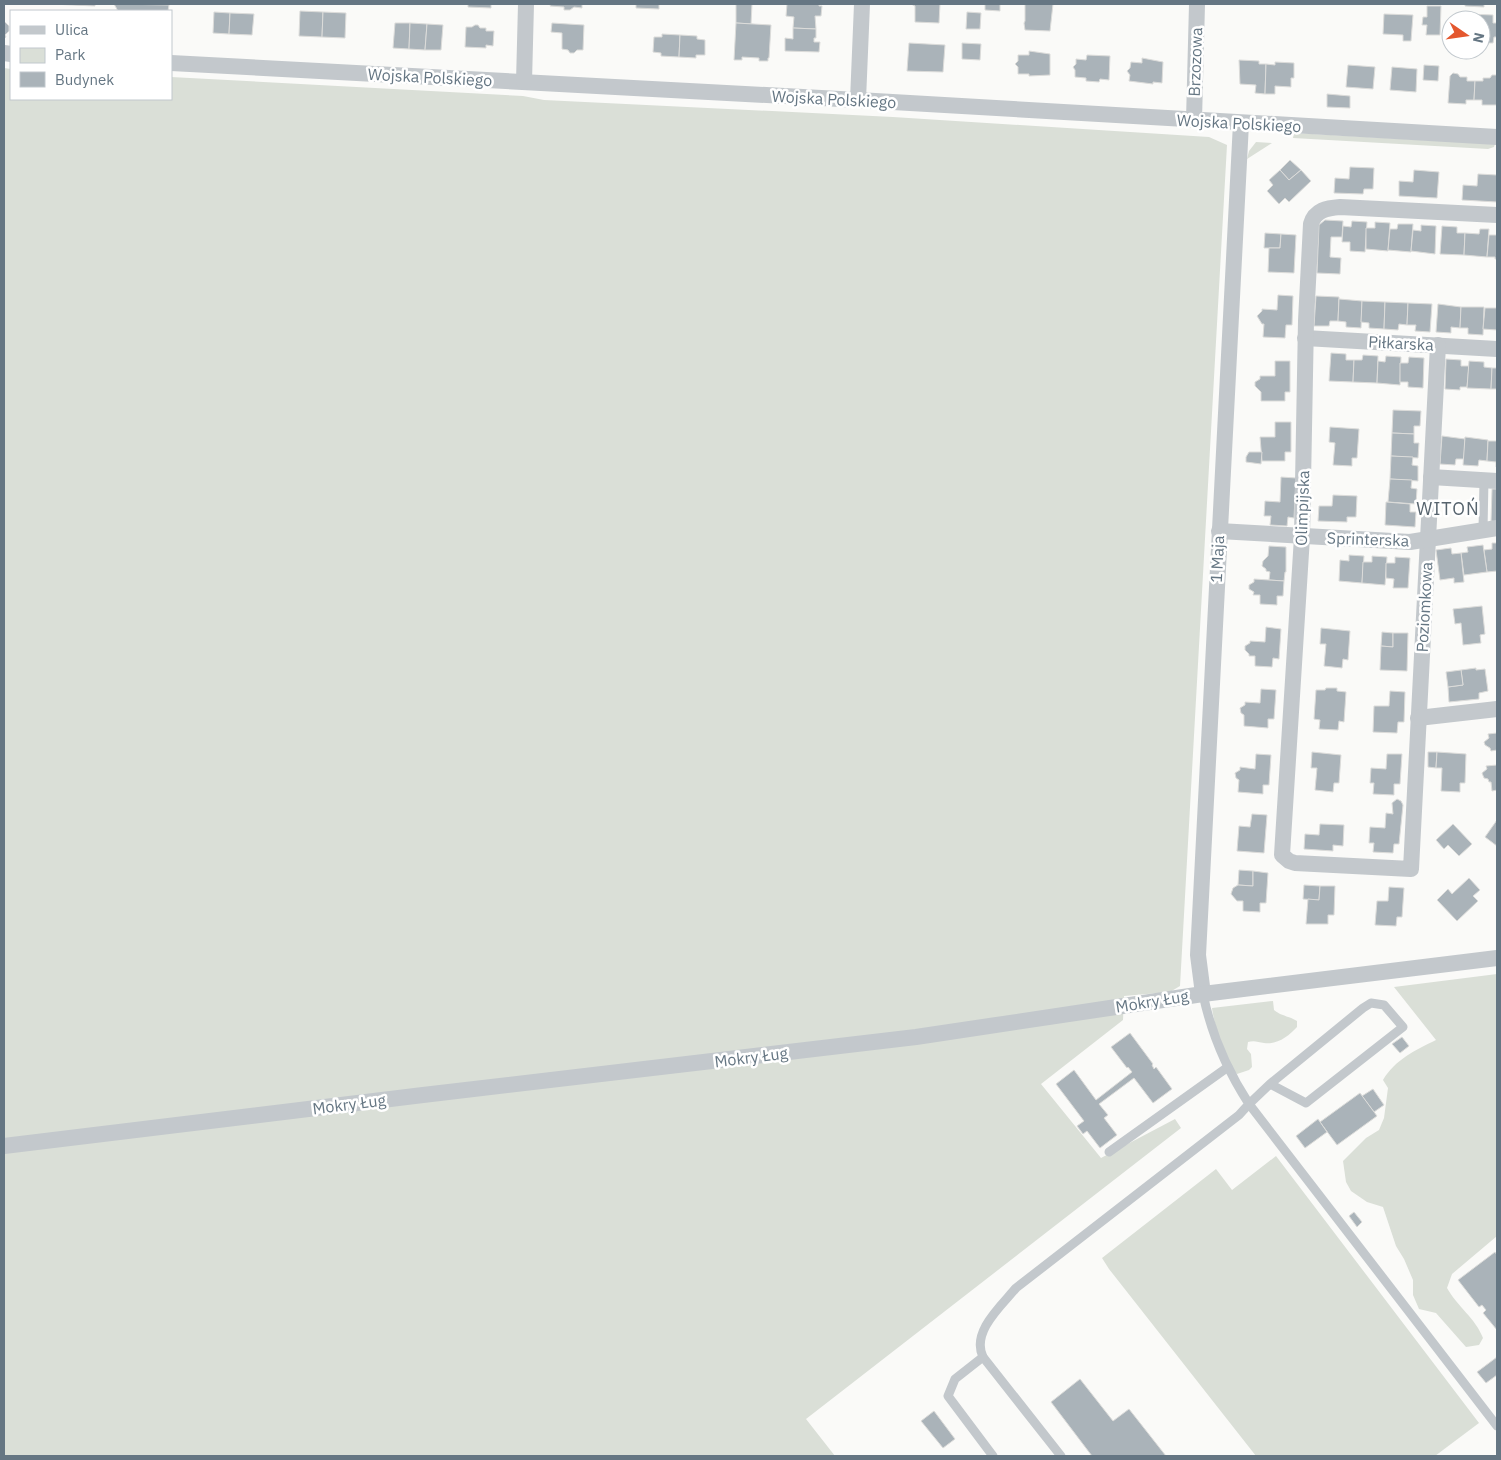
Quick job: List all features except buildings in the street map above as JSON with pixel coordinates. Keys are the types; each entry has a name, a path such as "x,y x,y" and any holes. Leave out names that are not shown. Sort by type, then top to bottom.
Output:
{"street":[{"path":"524,82 526,4"},
{"path":"858,100 862,4"},
{"name":"Brzozowa","path":"1194,120 1197,4"},
{"name":"Wojska Polskiego","path":"172,63 1497,137"},
{"name":"1 Maja","path":"1203,994 1198,955 1240,123"},
{"name":"Olimpijska","path":"1411,869 1302,864 1289,861 1282,855 1302,536 1306,338 1311,224 1313,218 1326,208 1340,207 1497,215"},
{"name":"Piłkarska","path":"1306,338 1497,349"},
{"name":"Poziomkowa","path":"1411,869 1438,345"},
{"path":"1431,478 1483,480"},
{"name":"Sprinterska","path":"1219,531 1410,542 1490,529"},
{"path":"1418,718 1497,708"},
{"name":"Mokry Ług","path":"4,1146 916,1037 1203,994 1497,958"}],"lane":[{"path":"1483,480 1490,529"},
{"path":"1203,994 1210,1022 1228,1067 1249,1104 1497,1426"},
{"path":"1062,1456 983,1357 979,1349 982,1332 993,1314 1016,1288 1239,1115 1270,1084 1363,1008 1371,1003 1384,1005 1403,1027 1306,1104 1270,1084"},
{"path":"1108,1152 1228,1067"},
{"path":"983,1357 955,1379 948,1396 993,1456"}],"green space":[{"path":"4,68 10,69 10,100 172,100 172,77 523,96 544,100 893,117 1209,137 1227,145 1180,986 1170,992 1124,996 1123,1020 1041,1084 1101,1158 1175,1119 1181,1128 806,1419 835,1456 4,1456"},
{"path":"1294,133 1495,144 1494,147 1488,149 1293,138"},
{"path":"1256,142 1272,143 1247,159 1249,151"},
{"path":"1497,974 1497,1236 1452,1274 1447,1288 1476,1325 1483,1338 1479,1345 1466,1347 1436,1313 1419,1309 1413,1295 1413,1280 1396,1246 1383,1207 1367,1202 1351,1191 1346,1182 1343,1161 1366,1138 1379,1130 1384,1118 1388,1088 1383,1080 1388,1073 1406,1056 1436,1040 1394,987"},
{"path":"1273,1001 1274,1010 1297,1021 1297,1027 1286,1037 1274,1043 1248,1042 1247,1049 1251,1054 1252,1067 1237,1074 1225,1053 1215,1024 1212,1008"},
{"path":"1276,1156 1479,1423 1435,1456 1256,1456 1102,1258 1216,1169 1232,1190"}],"district":[{"name":"WITOŃ","path":"1448,509"}]}
